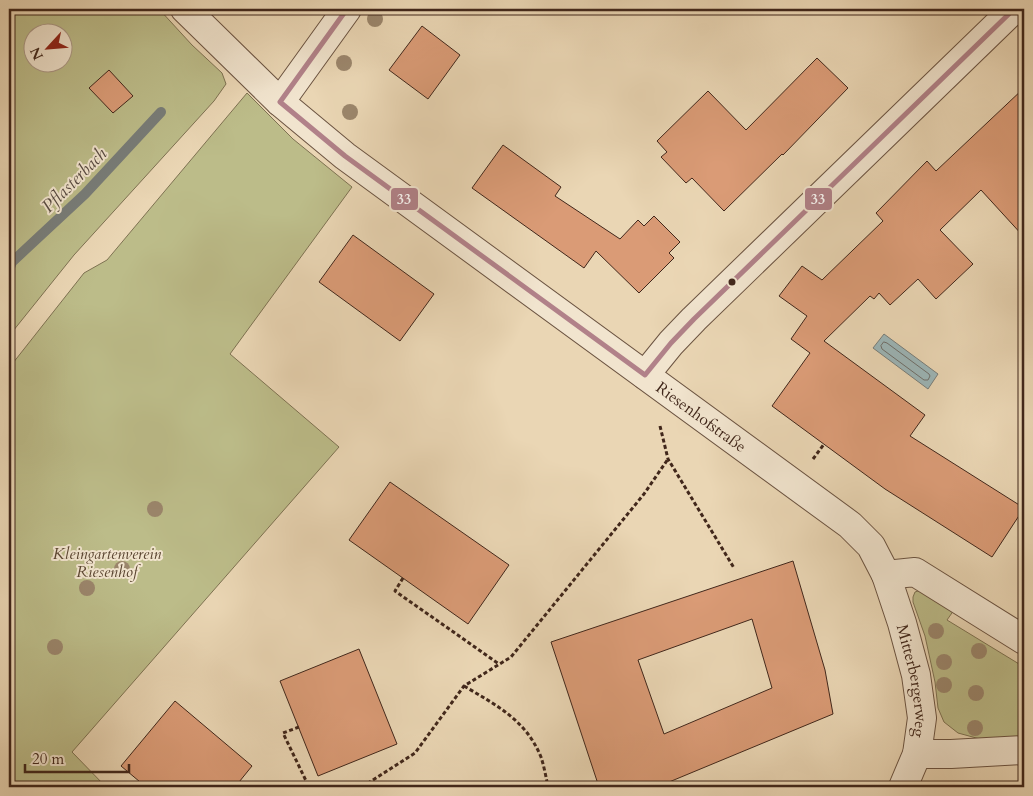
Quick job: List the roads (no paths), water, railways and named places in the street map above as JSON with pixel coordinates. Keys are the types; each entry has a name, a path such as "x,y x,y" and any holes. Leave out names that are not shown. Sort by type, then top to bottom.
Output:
{"street":[{"name":"Riesenhofstraße","path":"185,9 280,102 344,156 850,524 871,546 886,575"},
{"path":"280,102 347,9"},
{"path":"645,375 671,343 694,319 1014,9"},
{"path":"886,575 915,572 1024,640"},
{"name":"Mitterbergerweg","path":"886,575 902,623 916,675 922,718 917,754 903,787"},
{"path":"917,754 1024,750"}],"water":[{"path":"884,334 938,374 928,389 873,348"}],"waterway":[{"name":"Pflasterbach","path":"9,270 12,262 85,194 161,112"}],"park label":[{"name":"Kleingartenverein Riesenhof","path":"107,562"}]}
